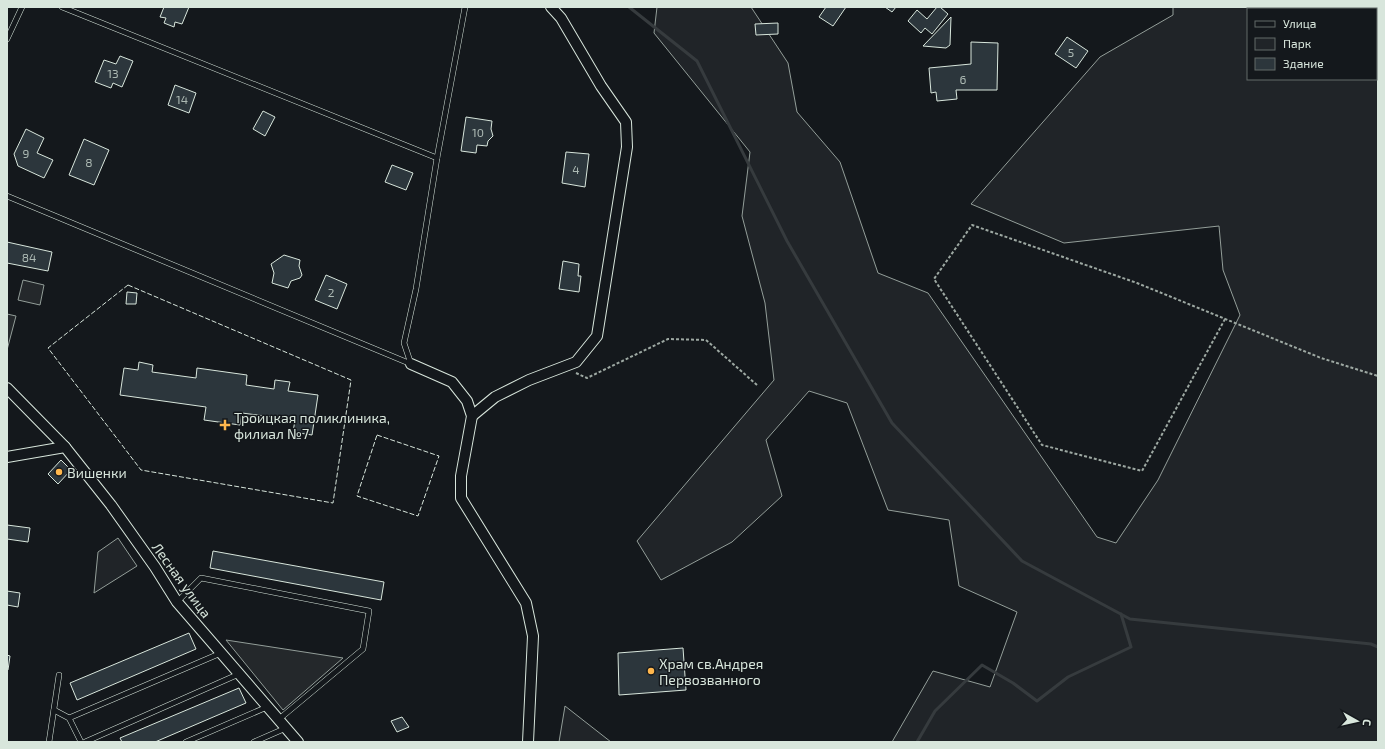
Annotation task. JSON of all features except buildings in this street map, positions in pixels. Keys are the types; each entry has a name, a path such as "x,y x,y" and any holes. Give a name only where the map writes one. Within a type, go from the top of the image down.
{"street":[{"path":"472,416 495,397 529,380 576,362 596,336 627,147 626,122 601,86 561,18 551,7"},
{"path":"411,364 452,382 467,401 472,416 461,476 461,498 526,603 533,636 528,742"},
{"name":"Лесная улица","path":"7,388 65,447 112,505 155,567 177,602 298,742"},
{"path":"7,457 65,447"}],"lane":[{"path":"7,39 22,7"},
{"path":"62,7 437,158"},
{"path":"411,364 404,342 416,289 437,158 465,7"},
{"path":"7,196 411,364"},
{"path":"177,602 201,578 369,611 363,649 278,720"},
{"path":"69,718 220,653"},
{"path":"85,742 239,674"},
{"path":"49,742 59,675"},
{"path":"186,742 267,707"},
{"path":"54,710 69,718 81,742"},
{"path":"254,742 286,728"}],"path":[{"path":"1226,319 1142,471 1042,445 934,279 972,225 1137,283 1226,319 1322,358 1378,376"},
{"path":"562,367 587,378 668,339 706,340 757,385"}],"green space":[{"path":"657,7 751,7 788,63 797,112 840,162 878,273 928,293 1097,537 1116,543 1158,480 1240,315 1223,270 1219,226 1064,243 971,204 1100,57 1173,15 1173,7 1378,7 1378,742 892,742 933,671 990,687 1017,612 959,586 949,520 888,510 847,403 809,391 766,440 782,496 732,542 661,580 637,541 774,380 765,303 742,216 750,152 654,33"},
{"path":"118,538 137,566 94,593 98,552"},
{"path":"565,706 611,742 559,742"}],"shaded area":[{"path":"23,280 44,285 40,305 18,300"},
{"path":"7,314 16,316 7,350"},
{"path":"226,640 343,658 283,710"}],"waterway":[{"path":"629,7 697,61 787,241 892,423 1022,561 1130,619 1371,644 1378,647"},
{"path":"917,742 935,711 982,665 1013,683 1037,701 1068,677 1131,647 1121,614"}],"fence":[{"path":"128,285 351,380 333,503 141,470 48,348 128,285"},
{"path":"377,435 439,456 418,516 357,496 377,435"}],"place":[{"name":"Троицкая поликлиника, филиал №7","path":"225,425"},
{"name":"Вишенки","path":"59,472"},
{"name":"Храм св.Андрея Первозванного","path":"651,671"}]}
